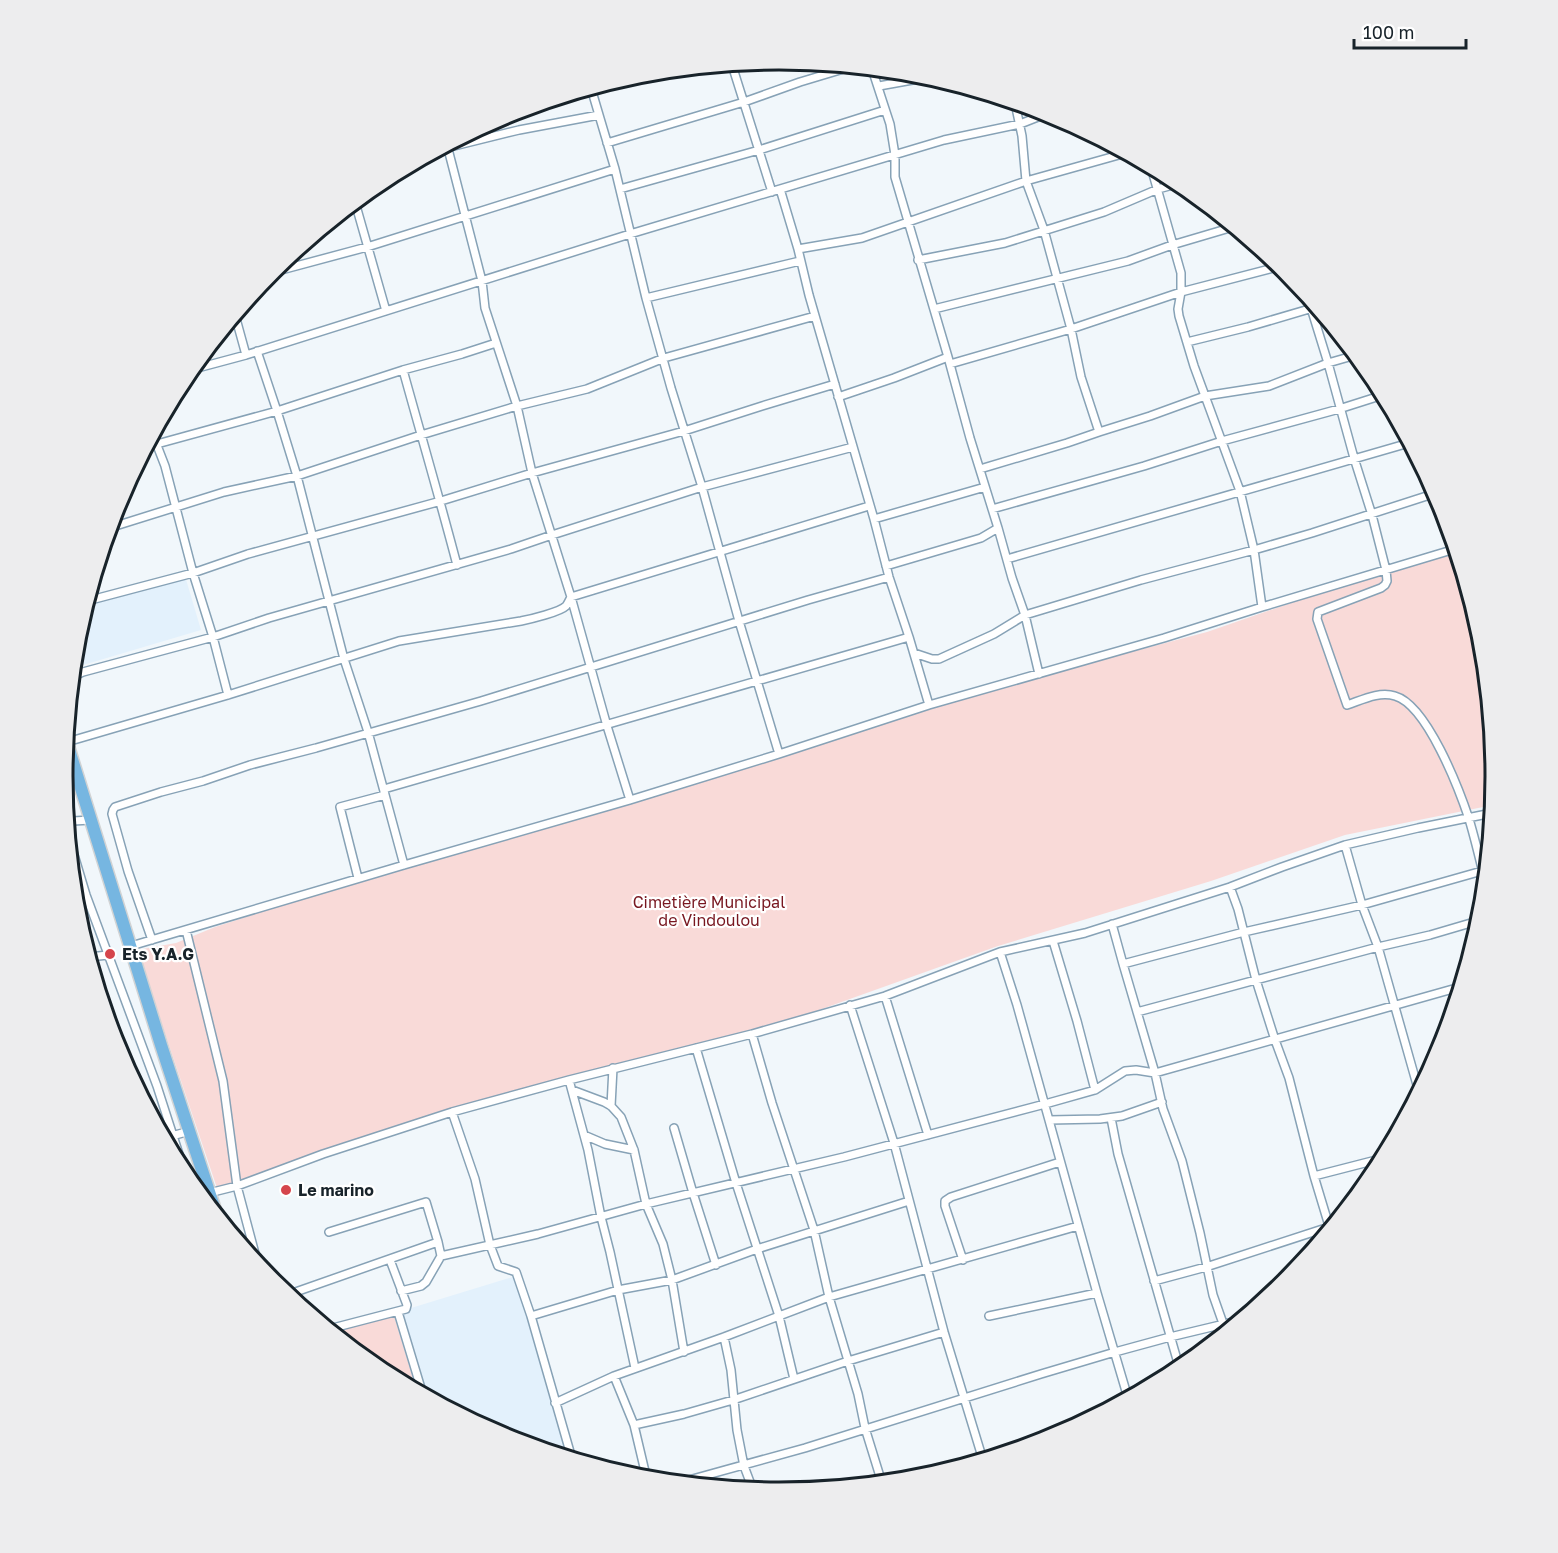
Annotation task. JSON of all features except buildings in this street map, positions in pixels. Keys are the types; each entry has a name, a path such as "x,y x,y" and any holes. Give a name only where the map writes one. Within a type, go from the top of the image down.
{"highway":[{"path":"73,773 91,820 209,1192"}],"street":[{"path":"734,72 772,192"},
{"path":"607,143 744,102 831,73"},
{"path":"876,78 895,155 895,177 970,438 1025,615 1039,674"},
{"path":"879,86 902,82"},
{"path":"593,96 615,169 646,298 779,754"},
{"path":"620,189 759,150 885,110"},
{"path":"1017,112 1026,181 1044,230 1071,329 1081,377 1099,432"},
{"path":"470,141 599,115"},
{"path":"205,366 780,189 954,138 1020,124 1034,118"},
{"path":"449,153 482,281 485,308 517,406 532,473 630,800"},
{"path":"798,249 862,238 1026,181 1115,156"},
{"path":"290,268 367,247 615,169"},
{"path":"1155,179 1181,273 1182,292 1178,309 1194,366 1240,491 1254,550 1263,606"},
{"path":"918,260 1005,243 1104,212 1167,187"},
{"path":"780,189 889,577 929,705"},
{"path":"357,210 386,311"},
{"path":"934,309 1128,261 1225,229"},
{"path":"646,298 801,261"},
{"path":"838,397 949,361 1071,329 1182,292 1269,269"},
{"path":"1187,342 1308,309"},
{"path":"120,525 224,492 297,476 517,406 587,389 664,358 815,316"},
{"path":"1316,318 1339,409 1372,515 1387,581 1381,588 1318,612 1317,619 1347,705 1382,693 1408,702 1422,718 1442,752 1468,818 1480,862"},
{"path":"237,324 246,355"},
{"path":"156,445 277,411 496,343"},
{"path":"257,351 297,476 328,601 368,732 404,865"},
{"path":"980,469 1150,416 1205,396 1269,386 1328,363 1347,358"},
{"path":"403,370 457,565"},
{"path":"96,599 193,573 248,554 684,431 835,384"},
{"path":"992,509 1374,398"},
{"path":"156,445 165,466 228,694"},
{"path":"1007,559 1402,445"},
{"path":"81,673 213,637 269,618 511,549 702,487 853,447"},
{"path":"874,519 985,487"},
{"path":"914,653 939,659 994,634 1025,615 1141,580 1254,550 1427,496"},
{"path":"75,738 399,641 537,617 562,609 567,606 571,597 869,506"},
{"path":"886,566 981,538 999,528"},
{"path":"131,946 630,800 929,705 1164,638 1448,551"},
{"path":"152,940 128,871 112,814 115,807 250,765 481,701 889,577"},
{"path":"358,878 340,807 757,680 909,637"},
{"path":"209,1193 237,1186 323,1154 452,1112 613,1068 752,1034 885,996 1000,952 1053,941 1112,924 1230,887 1345,845 1483,815"},
{"path":"75,821 91,820"},
{"path":"1345,845 1362,905 1378,947 1416,1081"},
{"path":"1123,964 1244,932 1362,905 1478,872"},
{"path":"80,875 156,1086 165,1123"},
{"path":"1230,887 1256,980 1289,1078 1314,1176 1328,1219"},
{"path":"1112,924 1162,1102 1182,1161 1199,1226 1206,1267 1223,1325"},
{"path":"1137,1012 1469,924"},
{"path":"186,930 223,1081 237,1186 253,1247"},
{"path":"1053,941 1095,1090"},
{"path":"1000,952 1126,1391"},
{"path":"96,956 108,955"},
{"path":"441,1256 928,1135 1095,1090 1125,1071 1155,1073 1452,989"},
{"path":"885,996 928,1135"},
{"path":"850,1005 894,1143 944,1332 981,1452"},
{"path":"752,1034 814,1230 829,1297 879,1475"},
{"path":"696,1048 779,1316 794,1379"},
{"path":"611,1106 613,1068"},
{"path":"569,1080 584,1135 635,1368"},
{"path":"572,1090 604,1102 621,1117 634,1150 646,1204 663,1244 672,1280 684,1352"},
{"path":"1049,1120 1111,1118 1162,1102"},
{"path":"452,1112 476,1179 490,1245 498,1266 516,1272 569,1450"},
{"path":"1111,1118 1118,1154 1177,1360"},
{"path":"674,1128 716,1264"},
{"path":"172,1136 190,1131"},
{"path":"584,1135 605,1144 634,1150"},
{"path":"1314,1176 1371,1161"},
{"path":"963,1260 945,1202 951,1197 1060,1162"},
{"path":"531,1316 618,1290 672,1280 814,1230 909,1201"},
{"path":"329,1232 426,1202 441,1256 426,1282 421,1286 401,1291"},
{"path":"555,1403 614,1376 829,1297 1078,1226"},
{"path":"1154,1281 1319,1231"},
{"path":"297,1292 438,1242"},
{"path":"337,1327 407,1308 390,1260"},
{"path":"989,1316 1097,1293"},
{"path":"398,1312 420,1384"},
{"path":"700,1477 744,1466 1115,1352 1170,1337 1217,1330"},
{"path":"634,1425 733,1400 848,1361 944,1332"},
{"path":"724,1337 737,1430 744,1466 750,1481"},
{"path":"614,1376 634,1425 645,1470"}],"shaded area":[{"path":"185,576 201,630 82,665 95,603"},
{"path":"516,1276 568,1450 509,1429 467,1410 420,1384 398,1312"}],"green space":[{"name":"Cimetière Municipal de Vindoulou","path":"1450,556 1461,594 1479,684 1485,776 1484,807 1345,835 1211,881 998,946 752,1034 452,1112 218,1191 137,950 176,943 215,927 434,856 701,778 929,705 1207,632 1386,570"},
{"path":"393,1313 413,1380 387,1364 339,1328"}],"place":[{"name":"Ets Y.A.G","path":"110,954"},
{"name":"Le marino","path":"286,1190"}]}
